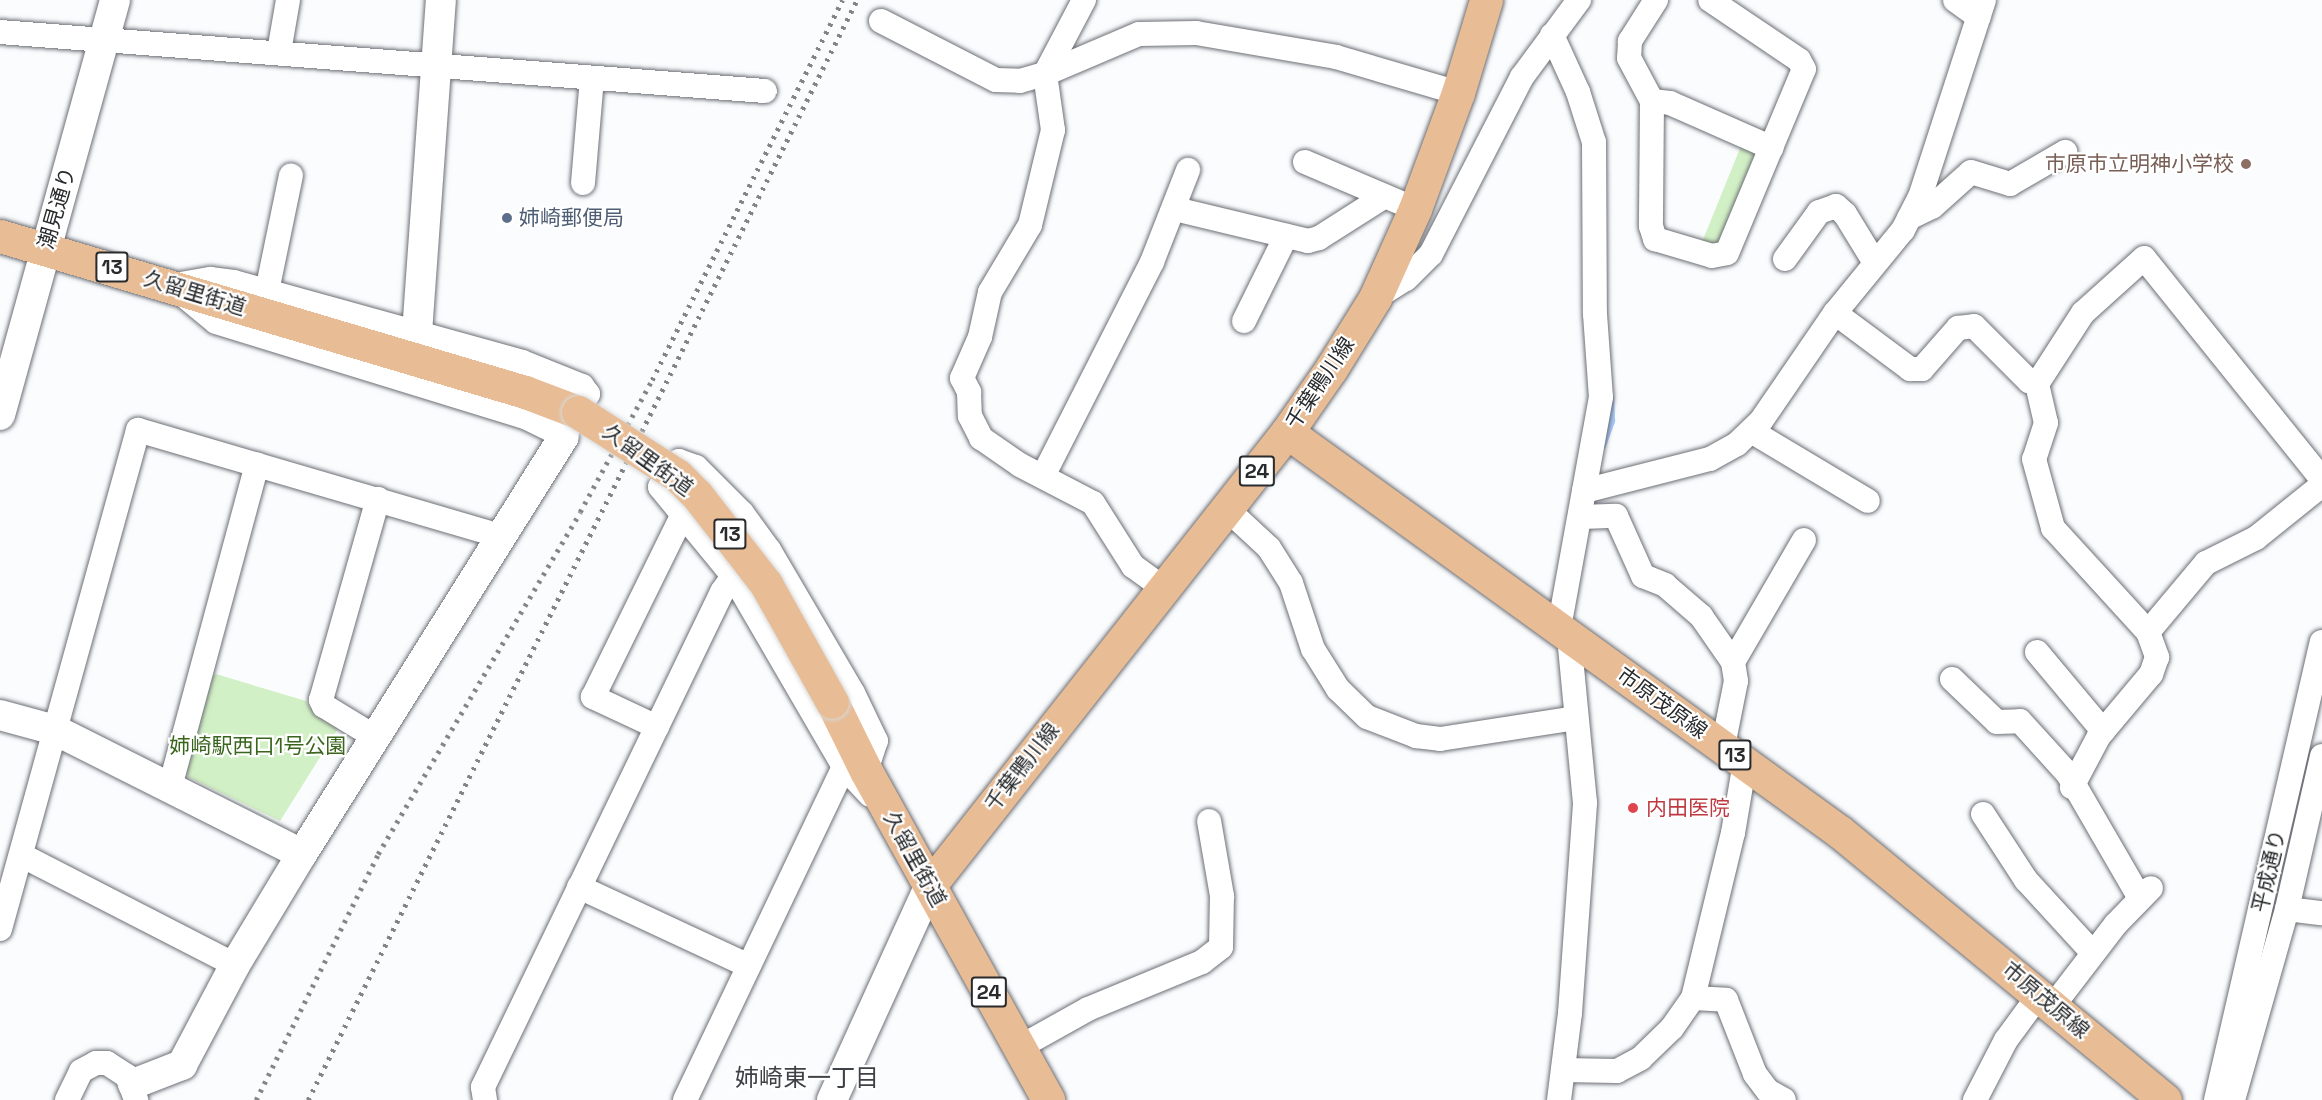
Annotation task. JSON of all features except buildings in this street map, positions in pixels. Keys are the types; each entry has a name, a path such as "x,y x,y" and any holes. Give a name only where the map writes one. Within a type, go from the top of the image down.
{"main road":[{"name":"千葉鴨川線","path":"930,885 1287,432 1375,297 1415,209 1458,93 1486,0"},
{"name":"久留里街道","path":"0,236 525,392 578,412 628,442 690,488 746,554 832,702 854,762 891,817 1048,1100"},
{"name":"市原茂原線","path":"1287,432 1840,832 2165,1100"}],"street":[{"name":"潮見通り","path":"0,415 115,0"},
{"path":"279,52 288,0"},
{"path":"404,330 436,66 441,0"},
{"path":"1084,0 1045,74 1053,130 1030,225 990,292 980,337 962,378 969,392 970,416 981,438 1020,465 1093,503 1133,566 1163,588"},
{"path":"1375,297 1406,279 1431,254 1522,77 1579,0"},
{"path":"1656,0 1630,41 1629,58 1652,101 1651,226 1655,239 1712,256 1727,253 1803,69 1798,60 1710,0"},
{"path":"1584,491 1710,459 1751,431 1778,398 1834,314 1909,218 1920,197 1981,9 1955,0"},
{"path":"881,21 996,80 1020,81 1045,74 1139,34 1196,33 1336,57 1458,93"},
{"path":"0,32 765,91"},
{"path":"1552,35 1578,92 1594,142 1595,314 1601,397 1584,491 1564,632 1585,804 1559,1100"},
{"path":"583,183 592,78"},
{"path":"1652,101 1670,103 1772,148"},
{"path":"1909,218 1932,207 1971,172 2010,184 2065,152"},
{"path":"1305,162 1415,209"},
{"path":"1043,476 1152,262 1175,209 1188,170"},
{"path":"267,291 291,175"},
{"path":"1175,209 1308,241 1319,238 1385,196"},
{"path":"1785,259 1819,212 1836,206 1845,214 1875,263"},
{"path":"1244,321 1286,236"},
{"path":"2072,787 2103,731 2151,674 2157,657 2148,632 2053,528 2034,459 2046,423 2037,384 2083,313 2144,258 2322,479"},
{"path":"67,1100 81,1071 96,1063 117,1068 135,1092 182,1065 235,965 302,854 588,394 582,386 522,362 267,291 210,279 172,286"},
{"path":"172,286 216,322 525,417 573,420"},
{"path":"1834,314 1910,369 1922,369 1958,328 1974,326 2029,381 2037,384"},
{"path":"0,929 138,430 500,536"},
{"path":"1751,431 1868,501"},
{"path":"685,1100 749,966 854,762 876,741 854,693 742,513 696,467 679,461 660,487 733,576 854,762"},
{"path":"170,787 257,465"},
{"path":"2148,632 2206,563 2256,538 2322,485"},
{"path":"375,737 324,706 321,700 378,500"},
{"path":"1227,508 1269,548 1291,583 1313,649 1338,688 1366,717 1416,736 1440,739 1575,718"},
{"path":"657,727 593,697 682,516"},
{"path":"1563,1070 1617,1071 1648,1050 1694,998 1733,833 1736,681 1733,662 1701,616 1665,585 1643,576 1616,516 1581,517"},
{"path":"1733,662 1804,540"},
{"path":"485,1100 483,1087 722,592 733,576"},
{"name":"平成通り","path":"2216,1100 2322,642"},
{"path":"2037,652 2103,731"},
{"path":"1952,680 1997,722 2020,721 2068,774 2072,787 2146,892 2093,953 2006,1040 1975,1100"},
{"path":"0,715 55,730 302,854"},
{"name":"平成通り","path":"2232,1100 2287,909 2322,756"},
{"path":"1983,814 2026,880 2093,953"},
{"path":"1020,1047 1088,1008 1202,962 1221,948 1222,896 1209,821"},
{"path":"21,855 235,965"},
{"path":"832,1100 930,885"},
{"path":"579,887 749,966"},
{"path":"2287,909 2322,913"},
{"path":"1694,998 1726,1000 1755,1074 1768,1091 1784,1100"}],"green space":[{"path":"1745,136 1772,148 1727,253 1698,252"},
{"name":"姉崎駅西口1号公園","path":"216,674 306,701 310,708 339,727 280,821 188,777 184,766 208,679"}],"waterway":[{"path":"1603,446 1612,421 1611,398"}],"railway":[{"path":"256,1100 378,854 580,512 652,380 842,0"},
{"path":"308,1100 857,0"}],"place":[{"name":"市原市立明神小学校","path":"2246,164"},
{"name":"姉崎郵便局","path":"507,218"},
{"name":"内田医院","path":"1633,808"}],"district":[{"name":"姉崎東一丁目","path":"807,1078"}]}
